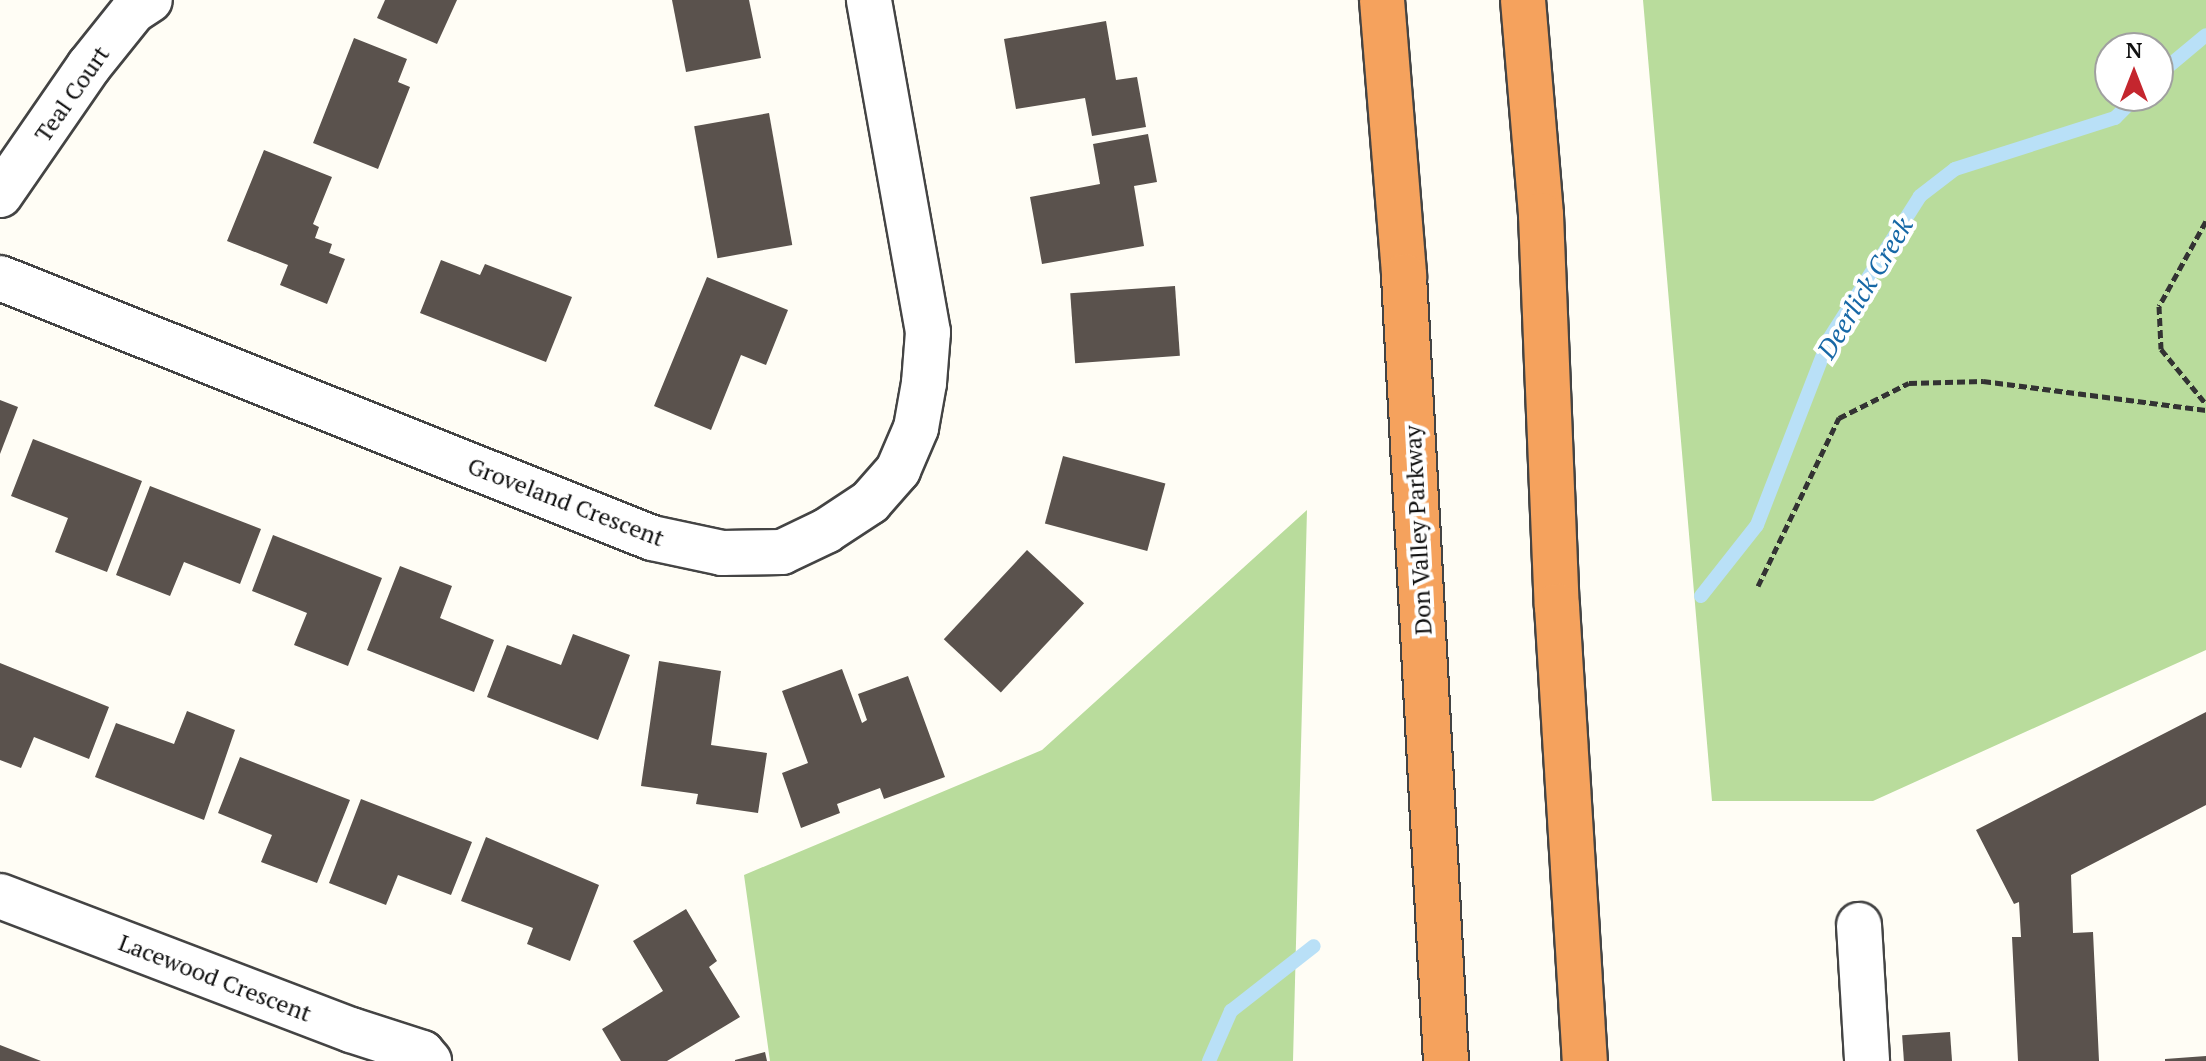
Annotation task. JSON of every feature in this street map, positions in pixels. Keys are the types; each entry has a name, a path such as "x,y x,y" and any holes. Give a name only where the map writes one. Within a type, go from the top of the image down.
{"highway":[{"name":"Don Valley Parkway","path":"1382,0 1405,292 1446,1061"},
{"path":"1523,0 1541,215 1557,606 1585,1061"}],"street":[{"name":"Teal Court","path":"0,195 89,66 133,11 150,0"},
{"name":"Groveland Crescent","path":"0,278 652,538 722,553 782,552 826,531 870,502 898,470 916,428 924,383 928,332 869,0"},
{"name":"Lacewood Crescent","path":"0,896 351,1030 422,1053 429,1061"},
{"path":"1859,925 1867,1061"}],"path":[{"path":"2206,221 2159,306 2161,349 2206,407"},
{"path":"1758,586 1839,418 1909,383 1983,381 2206,407"}],"green space":[{"path":"1643,0 2206,0 2206,650 1873,801 1712,801"},
{"path":"1307,510 1293,1061 770,1061 744,875 1042,750"}],"building":[{"path":"385,0 457,0 437,44 377,18"},
{"path":"672,0 749,0 761,58 686,72"},
{"path":"1106,21 1116,80 1137,77 1146,127 1092,136 1085,98 1016,109 1004,39"},
{"path":"354,38 407,59 398,82 410,87 378,169 313,143"},
{"path":"769,113 792,245 717,258 694,126"},
{"path":"1148,134 1157,182 1134,186 1144,246 1042,264 1030,197 1100,184 1093,144"},
{"path":"264,150 332,177 313,224 319,227 315,238 332,244 329,253 345,259 327,304 280,285 288,265 227,241"},
{"path":"441,260 480,275 485,264 572,297 546,362 420,313"},
{"path":"707,277 788,310 766,365 741,355 711,430 654,406"},
{"path":"1175,286 1180,356 1075,363 1070,293"},
{"path":"0,400 18,407 0,454"},
{"path":"33,439 142,481 107,572 55,552 68,518 11,496"},
{"path":"1063,456 1165,483 1147,551 1045,524"},
{"path":"150,486 261,529 240,584 184,562 170,596 116,575"},
{"path":"273,535 382,578 348,666 294,645 307,613 252,591"},
{"path":"1027,550 1084,603 1001,692 944,639"},
{"path":"400,566 452,586 440,618 494,640 474,692 367,650"},
{"path":"573,634 630,655 598,740 487,697 507,645 561,665"},
{"path":"659,661 721,671 711,745 767,753 758,813 696,804 698,794 641,786"},
{"path":"0,663 109,707 89,759 34,737 21,768 0,760"},
{"path":"842,669 862,723 867,720 858,694 908,676 945,777 884,799 880,788 837,804 840,813 801,828 782,773 808,763 782,691"},
{"path":"187,711 235,730 204,820 95,777 116,723 174,744"},
{"path":"2206,712 2206,805 2071,875 2073,933 2093,932 2099,1061 2018,1061 2012,937 2021,937 2019,902 2014,904 1976,830"},
{"path":"240,757 350,800 317,883 261,862 272,835 218,813"},
{"path":"361,799 472,842 451,895 398,875 386,905 329,883"},
{"path":"486,837 599,885 570,961 527,944 533,928 461,901"},
{"path":"686,909 717,961 709,967 740,1017 667,1061 621,1061 602,1029 663,991 633,941"},
{"path":"1950,1032 1952,1061 1904,1061 1902,1035"},
{"path":"0,1045 41,1061 0,1061"},
{"path":"765,1052 767,1061 735,1061 735,1060"},
{"path":"2206,1056 2206,1061 2165,1061 2165,1059"}],"waterway":[{"name":"Deerlick Creek","path":"2174,62 2206,35"},
{"name":"Deerlick Creek","path":"1701,596 1757,525 1829,339 1920,196 1955,169 2115,118 2121,112"},
{"name":"Deerlick Creek","path":"1209,1061 1231,1011 1314,946"}]}
